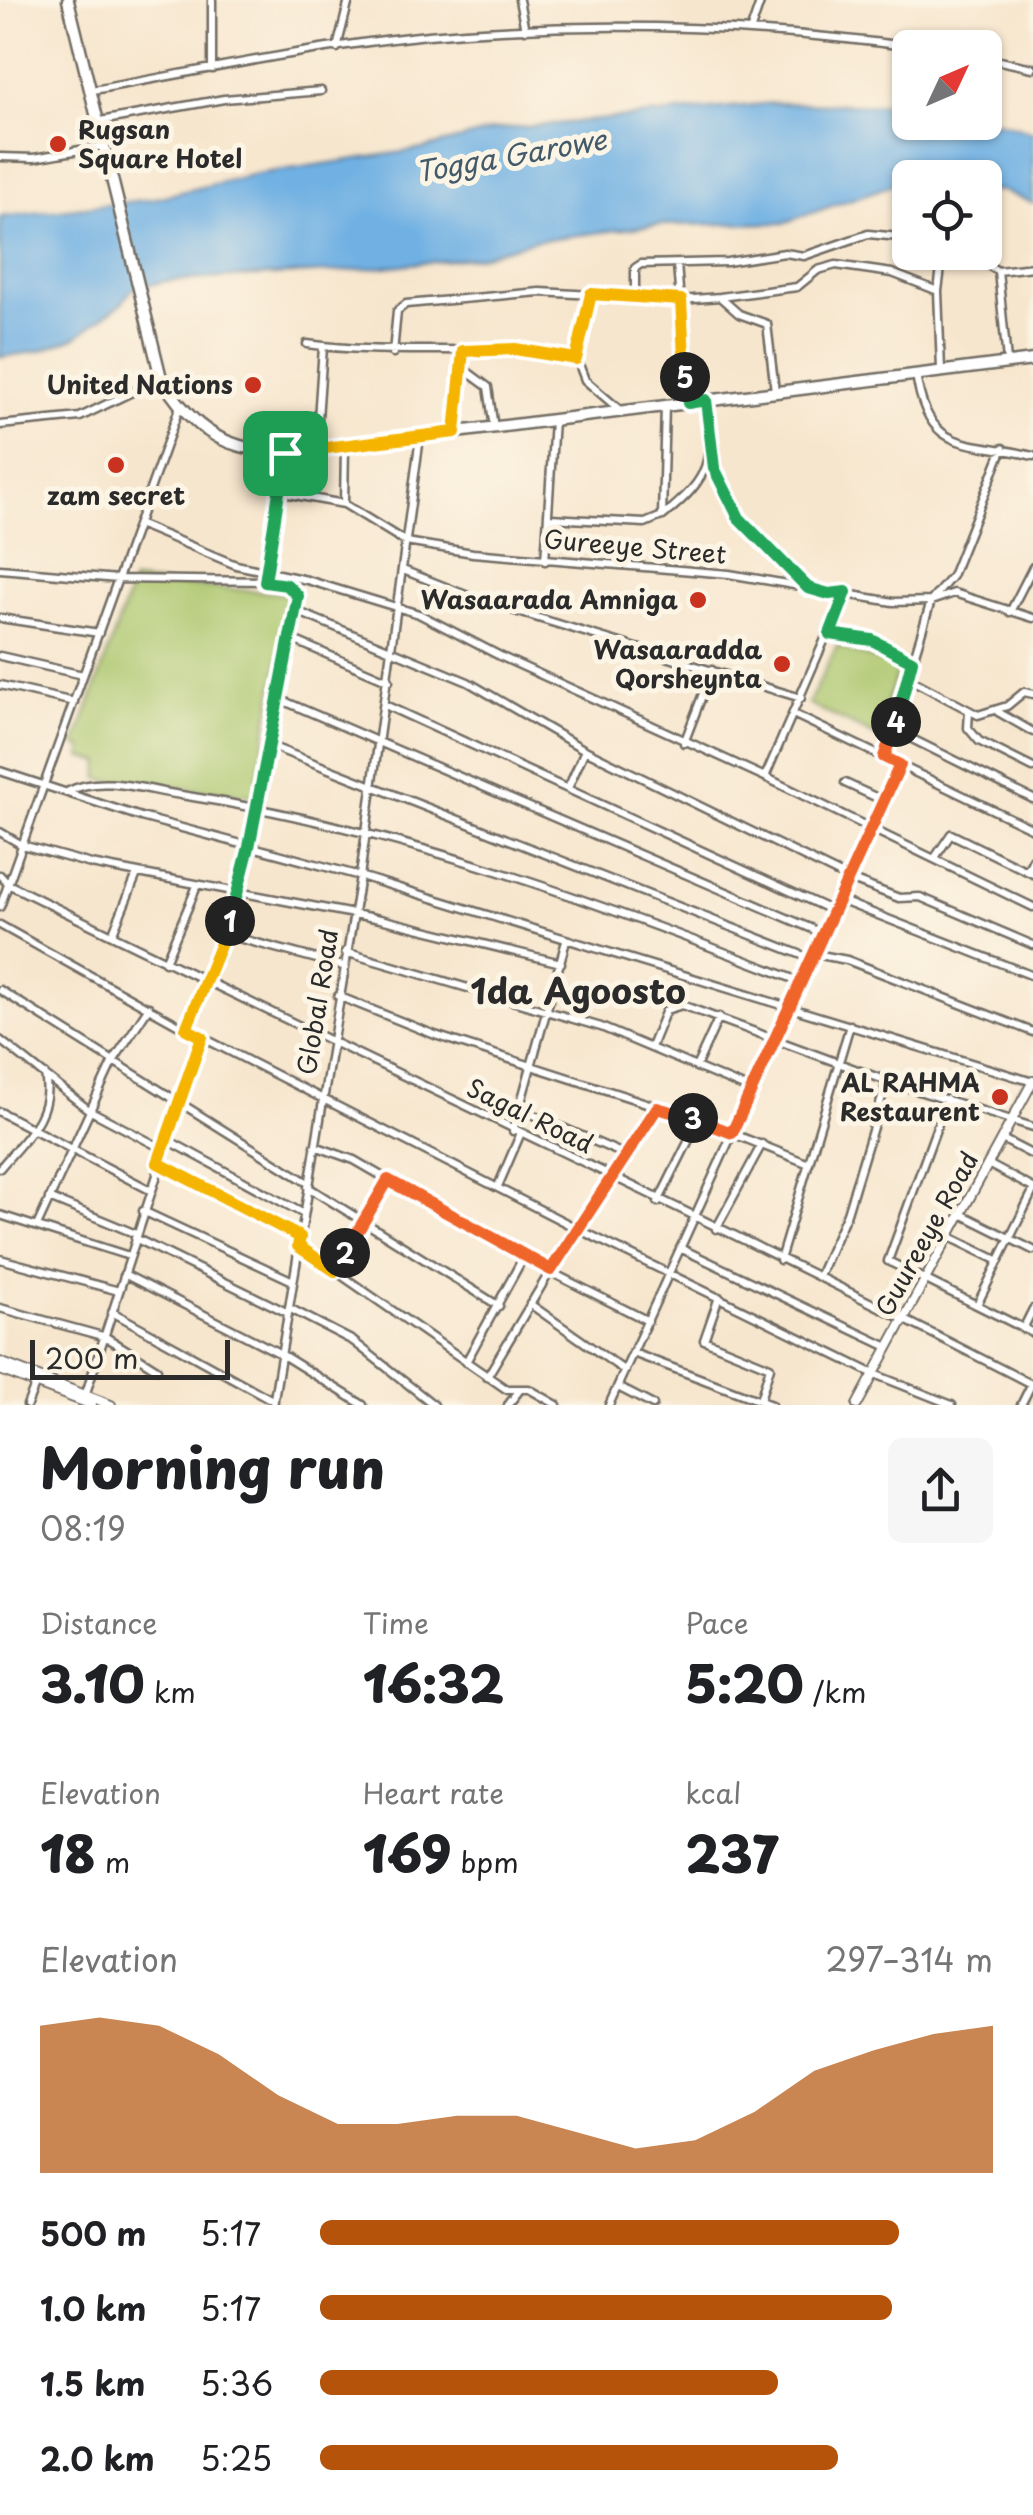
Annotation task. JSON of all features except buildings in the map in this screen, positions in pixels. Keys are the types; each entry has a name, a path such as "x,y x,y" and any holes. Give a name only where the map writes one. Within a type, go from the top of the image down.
{"main road":[{"path":"68,0 161,378 180,406 222,441 255,452 285,453 1033,360"}],"street":[{"path":"212,0 212,69"},
{"path":"337,48 349,0"},
{"path":"520,0 524,30"},
{"path":"751,29 760,0"},
{"path":"93,90 337,48 524,30 751,29 892,45"},
{"path":"1002,62 1033,68"},
{"path":"100,121 224,99 322,91"},
{"path":"0,157 34,158 106,145"},
{"path":"635,298 638,266 777,254 804,256 868,234 892,236"},
{"path":"677,264 688,403"},
{"path":"393,353 398,311 406,304 540,292 681,300 720,297 796,287 818,270 836,264 892,273 938,291"},
{"path":"1007,361 998,271 1033,266"},
{"path":"941,270 941,370"},
{"path":"591,294 576,359 585,380 622,412"},
{"path":"720,297 739,314 767,324 776,391"},
{"path":"307,344 393,353 515,349 576,359"},
{"path":"316,449 323,346"},
{"path":"455,432 463,351"},
{"path":"462,366 488,387 494,428"},
{"path":"916,373 922,410 936,432 948,441 1033,456"},
{"path":"0,425 80,417 161,378"},
{"path":"706,400 711,454 728,500 739,518 808,588"},
{"path":"662,516 665,404"},
{"path":"0,907 180,406"},
{"path":"545,561 554,420"},
{"name":"Global Road","path":"274,1403 360,876 420,436"},
{"path":"344,504 345,446"},
{"path":"884,757 931,601 952,576 1003,448"},
{"path":"265,578 285,453"},
{"path":"550,518 646,522 662,516 695,489 711,454"},
{"path":"278,492 344,504 406,542"},
{"path":"138,524 294,588 298,596 249,847 226,935 186,1029"},
{"name":"Gureeye Street","path":"406,542 545,561 729,574 893,602 931,601 954,594 1033,618"},
{"path":"1010,612 1033,568"},
{"path":"0,570 118,579 307,580 399,606 1033,907"},
{"path":"402,570 476,599 801,698"},
{"path":"765,777 846,592"},
{"path":"294,610 468,682 585,750 847,878 898,898 920,897 1033,945"},
{"path":"0,618 98,633"},
{"path":"830,634 872,640 912,661"},
{"path":"289,638 388,681"},
{"path":"0,656 84,675"},
{"path":"684,743 712,670"},
{"path":"908,678 969,711 996,711 1033,732"},
{"path":"0,684 74,702"},
{"path":"996,711 1024,692 1033,694"},
{"path":"277,698 824,934"},
{"path":"385,705 569,786 833,911"},
{"path":"969,711 968,728 979,741 1033,768"},
{"path":"793,714 1033,829"},
{"path":"894,730 1033,799"},
{"path":"268,745 813,956 848,960 1033,1032"},
{"path":"569,786 585,750"},
{"path":"609,1405 900,765"},
{"path":"0,770 1033,1082"},
{"path":"68,791 96,782 256,808 366,835 557,888 801,982"},
{"path":"844,783 884,801"},
{"path":"0,832 22,845 137,874 352,914 561,963"},
{"path":"934,859 951,834 1030,872 1033,859"},
{"path":"0,874 8,884"},
{"path":"112,935 137,874"},
{"name":"Sagal Road","path":"8,884 658,1202 819,1276 1032,1384"},
{"path":"165,962 197,886"},
{"path":"837,900 1033,976"},
{"path":"0,925 186,1029 499,1184 576,1228 874,1374 952,1405"},
{"path":"226,935 343,966"},
{"path":"499,1184 517,1133 520,1109 566,942"},
{"path":"346,952 548,1010 753,1090"},
{"path":"0,990 499,1306"},
{"path":"338,996 435,1035 699,1120 809,1164"},
{"path":"650,1047 669,1005 718,1016 887,1081 1033,1128"},
{"path":"38,1226 71,1146 112,1064 148,1007"},
{"path":"696,1067 718,1016"},
{"path":"780,1260 850,1025"},
{"path":"86,1400 158,1163 202,1037"},
{"path":"0,1040 89,1110 163,1149"},
{"path":"0,1168 34,1128 45,1106 44,1075"},
{"path":"819,1276 847,1213 887,1081"},
{"name":"Guureeye Road","path":"857,1405 1033,1082"},
{"path":"947,1099 888,1261 1033,1333"},
{"path":"486,1377 576,1228 657,1108"},
{"path":"520,1109 628,1156"},
{"path":"0,1112 150,1190"},
{"path":"658,1202 699,1120"},
{"path":"166,1139 304,1214"},
{"path":"1002,1139 1033,1155"},
{"path":"716,1229 762,1144"},
{"path":"314,1146 388,1180 523,1258 648,1321"},
{"path":"158,1163 300,1237"},
{"path":"977,1305 1033,1190 988,1164"},
{"path":"335,1271 388,1180"},
{"path":"49,1198 353,1341 434,1405"},
{"path":"143,1211 293,1281"},
{"path":"961,1214 1033,1250"},
{"path":"0,1215 129,1256"},
{"path":"948,1236 998,1261"},
{"path":"298,1246 486,1377 506,1389 529,1389 557,1405"},
{"path":"680,1248 888,1347"},
{"path":"466,1362 523,1258"},
{"path":"0,1259 120,1291"},
{"path":"124,1274 282,1354 363,1405"},
{"path":"718,1296 704,1340 770,1368 760,1400"},
{"path":"530,1304 625,1371"},
{"path":"0,1308 106,1337 157,1369"},
{"path":"1023,1328 1033,1309"},
{"path":"114,1312 274,1403"},
{"path":"633,1353 772,1405"},
{"path":"0,1370 86,1400"},
{"path":"0,1370 64,1394 111,1405"},
{"path":"27,1405 36,1384"},
{"path":"1021,1405 1032,1384"},
{"path":"618,1387 653,1405"},
{"path":"508,1405 520,1390"},
{"path":"60,1405 64,1394"}],"green space":[{"path":"133,581 290,594 255,796 104,780 98,778 101,762 81,757 83,748 75,745"},
{"path":"837,646 899,668 875,736 808,704"}],"water":[{"name":"Togga Garowe","path":"774,103 892,105 892,140 1002,140 1002,123 1033,132 1033,203 1002,191 1002,160 892,160 892,185 783,223 656,225 532,241 477,257 347,271 166,281 132,289 122,303 75,338 40,351 0,357 0,217 152,199 256,174 423,149 494,130"}],"place":[{"name":"Rugsan Square Hotel","path":"58,144"},
{"name":"United Nations","path":"253,385"},
{"name":"zam secret","path":"116,465"},
{"name":"Wasaarada Amniga","path":"698,600"},
{"name":"Wasaaradda Qorsheynta","path":"782,664"},
{"name":"AL RAHMA Restaurent","path":"1000,1097"}],"district":[{"name":"1da Agoosto","path":"578,992"}],"route":[{"path":"591,294 681,300 688,403 706,400 711,454 718,480 739,518 808,588 829,594 846,592 830,634 872,640 912,661 884,757 900,765 732,1133 657,1108 551,1270 523,1258 388,1180 335,1271 298,1246 300,1237 158,1163 202,1037 186,1029 226,935 249,847 298,596 287,585 265,582 285,453 455,432 463,351 515,349 576,359 586,332 591,294"}]}
